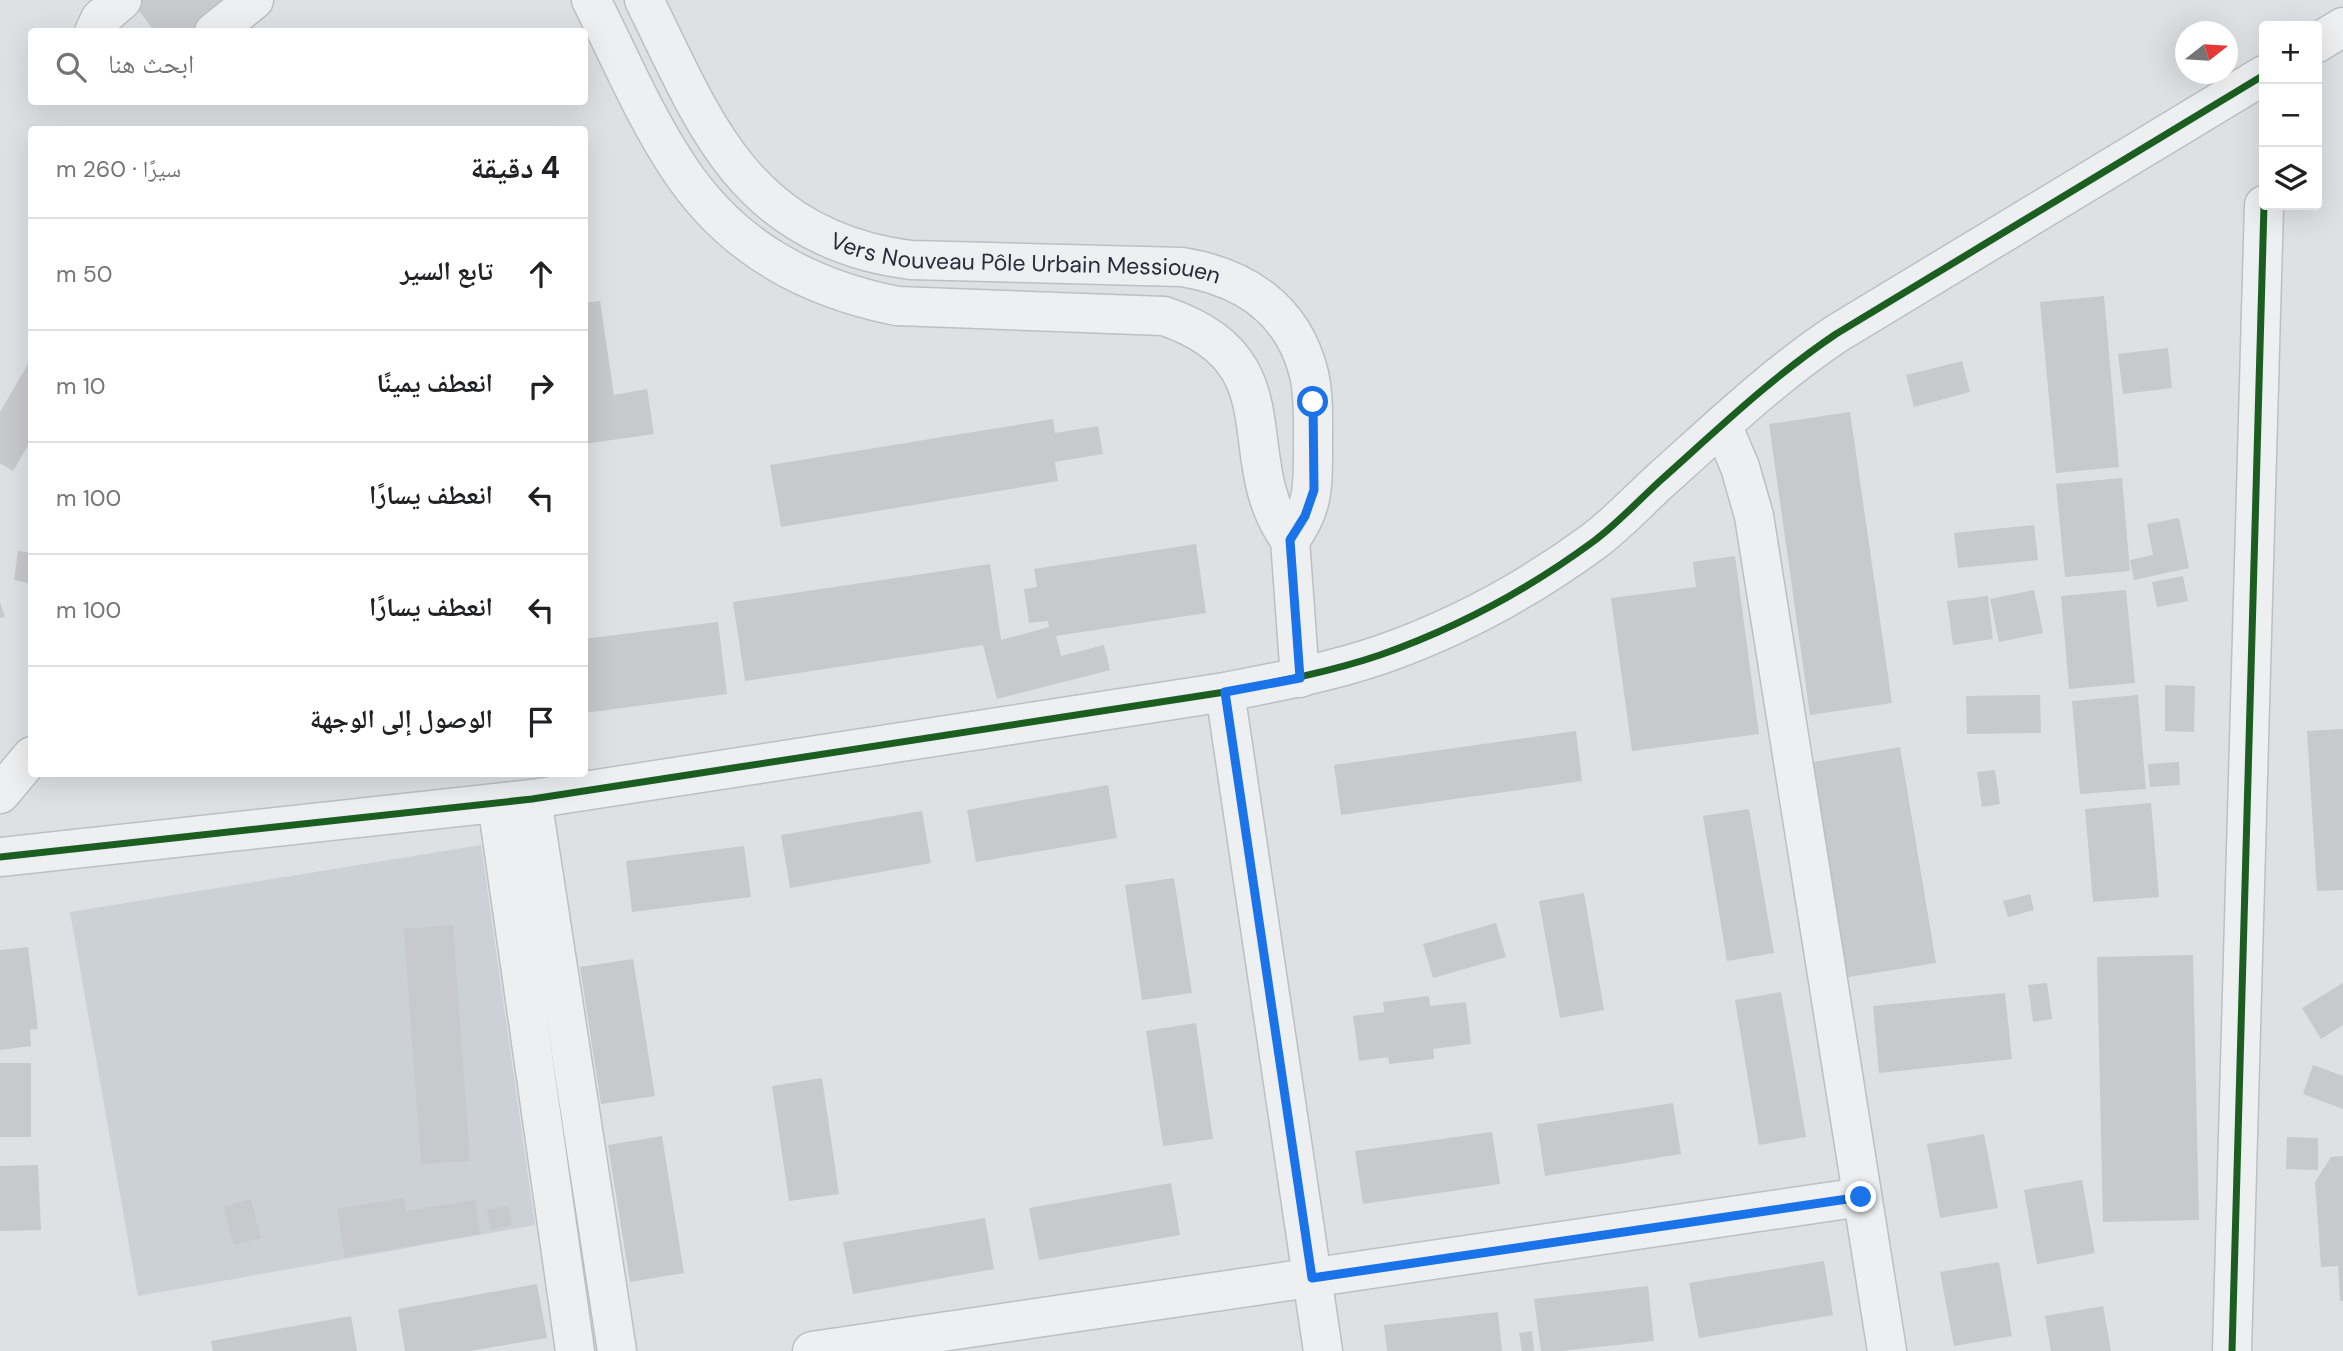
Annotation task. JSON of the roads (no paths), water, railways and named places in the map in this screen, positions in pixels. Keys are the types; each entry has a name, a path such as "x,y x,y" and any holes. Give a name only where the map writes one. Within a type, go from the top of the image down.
{"street":[{"path":"96,28 100,19 122,0"},
{"path":"219,28 254,0"},
{"name":"Vers Nouveau Pôle Urbain Messiouen","path":"592,0 662,140 682,172 705,202 731,228 760,252 792,271 825,287 861,299 897,306 1142,313 1164,316 1205,334 1222,348 1247,383 1254,405 1269,501 1290,540 1300,678"},
{"name":"Vers Nouveau Pôle Urbain Messiouen","path":"645,0 707,126 730,162 759,192 792,218 830,238 869,253 911,260 1182,267 1210,272 1238,283 1262,299 1283,320 1298,345 1308,373 1313,402 1314,490 1305,516 1290,540"},
{"path":"2322,40 2343,27"},
{"path":"0,857 515,801 1225,692 1300,678 1379,655 1455,625 1528,586 1596,539 1795,362 1836,334 2259,78"},
{"path":"2232,1351 2264,210"},
{"path":"1722,425 1740,467 1754,516 1886,1351"},
{"path":"1225,692 1323,1351"},
{"path":"0,794 28,761"},
{"path":"515,801 575,1351"},
{"path":"515,801 617,1351"},
{"path":"812,1351 1861,1197"}]}
